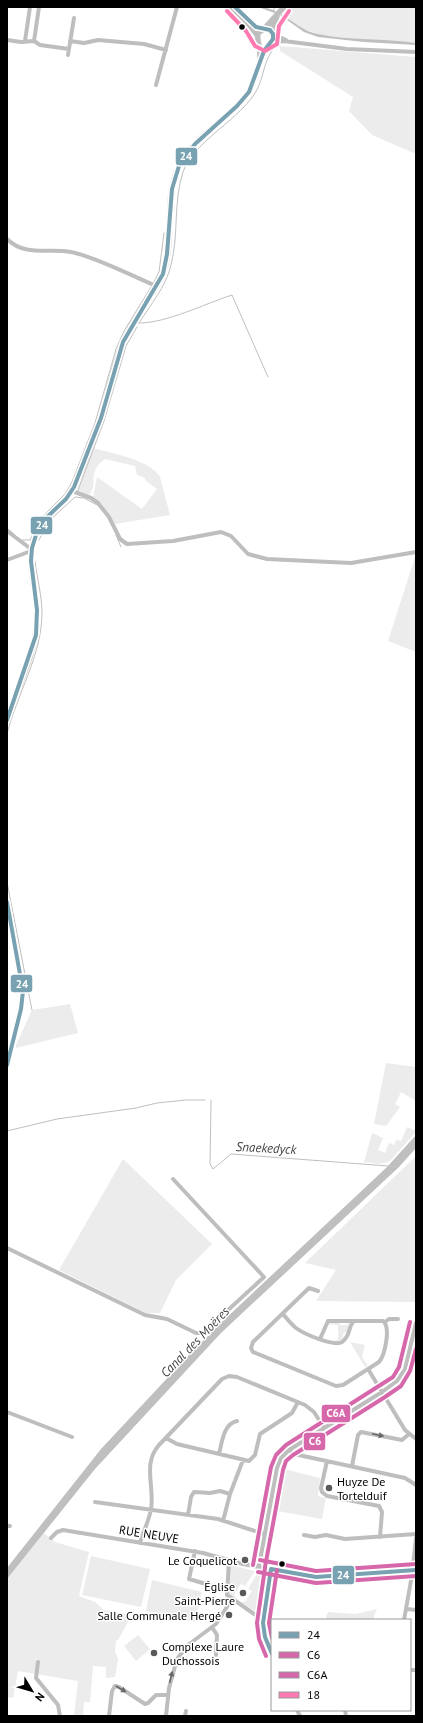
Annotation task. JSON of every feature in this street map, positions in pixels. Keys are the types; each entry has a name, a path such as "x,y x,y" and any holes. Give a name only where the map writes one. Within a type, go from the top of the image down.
{"main road":[{"path":"259,67 260,51 257,36 283,8"},
{"path":"7,720 36,634 37,610 31,566 31,550 36,535 43,522 72,491 100,421 123,342 163,274 167,257 172,189 179,166 192,147 246,96 254,84 264,51 273,39 272,33 277,16"},
{"path":"263,29 269,29 272,33"},
{"path":"259,43 263,45 270,44"},
{"path":"7,902 23,991 22,1005 7,1065"}],"street":[{"path":"25,41 30,7"},
{"path":"34,41 39,7"},
{"path":"156,85 177,7"},
{"path":"230,7 247,23 257,36"},
{"path":"235,7 254,26 263,29"},
{"path":"68,56 74,18"},
{"path":"272,33 296,42"},
{"path":"7,40 20,42 34,41 38,44 69,49"},
{"path":"70,41 84,43 96,40 144,44 166,50"},
{"path":"270,44 279,41 347,49 416,52"},
{"path":"7,239 16,246 26,250 65,251 79,254 156,286"},
{"path":"72,491 91,498 98,503 109,516 120,539 128,544 173,541 221,532 231,536 248,554 267,559 351,563 416,552"},
{"path":"7,531 31,550 7,560"},
{"path":"7,1248 145,1315 167,1319 196,1333 203,1333 264,1277 173,1179"},
{"path":"318,1291 311,1288 307,1289 253,1342 251,1348 254,1353 336,1386 341,1386 368,1370 382,1358 387,1336 387,1325 385,1322"},
{"path":"283,1314 297,1329 332,1343 341,1342 348,1336 353,1321"},
{"path":"385,1322 389,1319 398,1319"},
{"path":"320,1339 328,1321 381,1320 385,1322"},
{"path":"259,1566 276,1468 281,1458 289,1450 396,1382 403,1373 416,1323"},
{"path":"368,1370 409,1434 416,1439"},
{"path":"140,1543 151,1509 150,1462 155,1450 217,1383 228,1376 237,1377 298,1402 312,1410 324,1428"},
{"path":"166,1438 175,1444 243,1460 250,1460 254,1457 261,1433 292,1413 298,1402"},
{"path":"7,1412 72,1437"},
{"path":"219,1454 227,1428 231,1423 237,1421"},
{"path":"352,1466 358,1435 361,1432 402,1440 409,1434"},
{"path":"289,1450 293,1453 406,1478 416,1485"},
{"path":"223,1521 230,1494 243,1460"},
{"path":"327,1461 321,1488 322,1492 327,1496 379,1506 382,1512 380,1537"},
{"path":"188,1515 191,1496 194,1492 210,1493 220,1491 230,1494"},
{"path":"95,1502 151,1509 223,1521 264,1534"},
{"name":"RUE NEUVE","path":"51,1538 57,1532 62,1530 195,1551 246,1564 318,1576 414,1570"},
{"path":"304,1535 315,1537 326,1535 344,1539 416,1534"},
{"path":"404,1619 414,1570 416,1538"},
{"path":"195,1551 189,1579 216,1587 227,1588"},
{"path":"229,1560 227,1594 258,1616 264,1618"},
{"path":"271,1568 264,1618 264,1635 271,1652"},
{"path":"166,1716 173,1670 178,1658 188,1645 217,1622 232,1599"},
{"path":"407,1609 416,1610"},
{"path":"212,1627 217,1635 216,1655"},
{"path":"38,1662 36,1678 58,1704 60,1716"},
{"path":"109,1716 112,1691 115,1686 119,1687 144,1704 148,1703 156,1694 168,1695"},
{"path":"185,1716 186,1711"}],"shaded area":[{"path":"258,7 267,8 282,14 302,28 318,34 342,38 404,41 416,43 416,45 364,42 318,37 304,32 280,15"},
{"path":"289,7 416,7 416,43 347,39 321,35 302,28 283,14"},
{"path":"280,46 416,57 416,154 372,135 349,111 353,97 280,51"},
{"path":"93,448 130,458 148,466 155,471 160,477 170,515 115,524 111,517 93,498 97,477 142,509 157,489 145,480 145,478 137,475 135,466 105,459 99,464 94,473 92,491 89,495 84,494 78,490"},
{"path":"416,554 416,652 388,641"},
{"path":"70,1004 78,1033 16,1048 32,1010"},
{"path":"386,1063 416,1067 416,1101 401,1092 395,1104 400,1107 386,1126 374,1124"},
{"path":"407,1127 414,1130 416,1127 416,1132 391,1160 382,1164 364,1162 372,1133 383,1138 378,1150 385,1153 389,1143 394,1145 396,1140 401,1141"},
{"path":"416,1135 416,1148 399,1167 221,1333 95,1469 7,1579 7,1568 101,1449 187,1357 224,1320 387,1167"},
{"path":"416,1156 416,1302 316,1301 336,1270 305,1263"},
{"path":"123,1159 212,1244 176,1280 160,1313 146,1313 59,1270"},
{"path":"339,1322 340,1325 347,1325 349,1322 348,1333 345,1332 343,1339 335,1342 335,1340 338,1340 338,1325 328,1323"},
{"path":"350,1342 365,1345 362,1357 368,1366 365,1367"},
{"path":"280,1468 320,1478 318,1496 326,1498 322,1519 272,1510"},
{"path":"44,1533 55,1542 89,1552 79,1596 95,1602 104,1610 125,1614 128,1622 118,1640 116,1640 115,1651 118,1659 115,1677 106,1678 106,1667 93,1666 90,1702 84,1702 83,1716 74,1716 78,1681 18,1671 13,1698 7,1697 7,1579"},
{"path":"91,1556 150,1569 141,1607 82,1595"},
{"path":"230,1565 255,1571 245,1586 241,1584 234,1595 236,1596 234,1598 229,1595"},
{"path":"258,1572 265,1575 260,1614 242,1603 244,1601 245,1602 252,1591 248,1589"},
{"path":"152,1580 202,1592 195,1622 146,1611"},
{"path":"377,1609 374,1619 325,1619 328,1612 356,1614"},
{"path":"138,1635 150,1649 136,1661 124,1646"}],"waterway":[{"path":"273,11 275,7"},
{"path":"139,323 162,288 169,273 175,242 180,183 188,161 205,142 236,115 253,96 260,83 268,57 277,45"},
{"path":"154,282 159,272 164,233"},
{"path":"22,540 30,540 42,517 65,494 72,482 95,423 116,349 124,331 151,287"},
{"path":"139,323 173,317 232,295 268,377"},
{"path":"79,492 78,490 104,421 126,346 137,327"},
{"path":"39,540 48,522 75,497 84,498 97,505"},
{"path":"7,528 15,535"},
{"path":"116,535 121,547"},
{"path":"7,734 11,719 34,659 41,629 42,607 35,561"},
{"path":"7,882 32,1010"},
{"name":"Snaekedyck","path":"7,1131 57,1119 136,1108 157,1103 205,1100"},
{"name":"Snaekedyck","path":"211,1100 210,1164 213,1169 231,1154 388,1166"}],"transit line":[{"name":"24","path":"7,720 36,635 37,610 31,561 32,548 36,535 45,519 66,499 74,487 101,418 123,342 163,274 167,254 172,189 179,166 195,144 237,106 249,92 264,51 273,39 273,34 270,30 256,27 235,7"},
{"name":"18","path":"227,11 246,31 255,46 265,51 277,44 279,26 289,11"},
{"name":"24","path":"7,902 23,991 21,1009 7,1065"},
{"name":"C6A","path":"253,1565 271,1467 276,1455 286,1445 393,1377 399,1367 410,1322"},
{"name":"C6","path":"265,1567 286,1461 293,1455 401,1386 410,1371 416,1349"},
{"name":"C6A","path":"260,1560 316,1571 416,1564"},
{"name":"C6","path":"265,1568 257,1623 259,1639 266,1656"},
{"name":"24","path":"271,1569 316,1577 416,1570"},
{"name":"24","path":"271,1569 263,1623 265,1637 271,1652"},
{"name":"C6A","path":"271,1633 269,1623 277,1570"},
{"name":"C6","path":"258,1572 316,1583 416,1576"}],"place":[{"name":"Huyze De Tortelduif","path":"329,1488"},
{"name":"Le Coquelicot","path":"245,1560"},
{"name":"Église Saint-Pierre","path":"243,1593"},
{"name":"Salle Communale Hergé","path":"229,1615"},
{"name":"Complexe Laure Duchossois","path":"154,1653"}],"water label":[{"name":"Canal des Moëres","path":"195,1342"}]}
